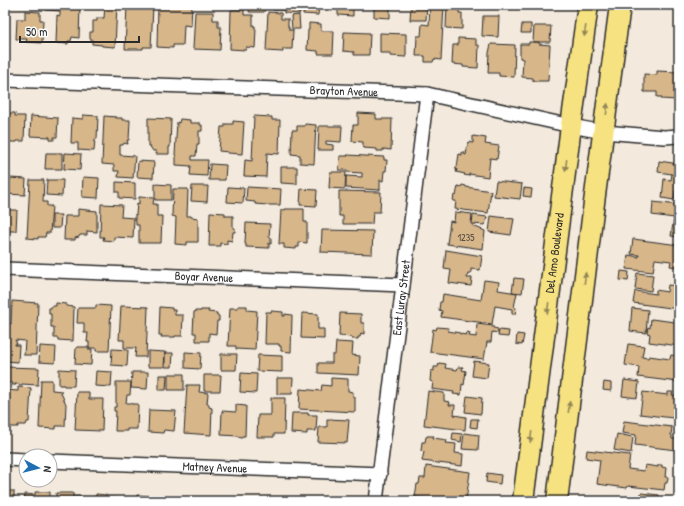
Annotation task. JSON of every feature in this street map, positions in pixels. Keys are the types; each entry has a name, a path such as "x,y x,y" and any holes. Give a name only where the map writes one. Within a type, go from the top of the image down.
{"main road":[{"name":"Del Amo Boulevard","path":"523,501 588,5"},
{"path":"557,501 620,5"}],"street":[{"name":"Brayton Avenue","path":"5,80 427,94 604,132 664,137 679,136"},
{"name":"East Luray Street","path":"376,501 427,94"},
{"name":"Boyar Avenue","path":"5,269 403,285"},
{"path":"5,459 18,460"},
{"name":"Matney Avenue","path":"58,461 380,474"}],"building":[{"path":"5,5 7,5 6,35 5,35"},
{"path":"46,5 61,5 61,8 67,8 67,5 80,5 79,38 72,37 71,41 68,41 68,44 56,43 57,15 60,16 60,11 46,10"},
{"path":"105,5 117,5 115,47 92,44 92,39 90,39 90,32 93,32 93,21 97,21 97,18 104,18"},
{"path":"120,5 153,6 151,47 143,47 143,49 125,49 127,6"},
{"path":"158,5 192,5 191,26 184,25 183,45 173,45 173,48 157,47"},
{"path":"250,5 265,5 264,12 249,12"},
{"path":"273,5 300,5 300,14 284,13 284,10 273,10"},
{"path":"303,5 319,5 318,15 303,14"},
{"path":"338,5 353,5 353,16 338,15"},
{"path":"374,5 390,5 390,18 374,17"},
{"path":"411,5 427,5 426,20 410,20"},
{"path":"430,5 444,5 441,60 434,59 433,62 425,62 425,56 416,56 417,36 421,36 422,24 429,25"},
{"path":"447,5 459,5 459,13 462,13 462,29 446,28"},
{"path":"231,10 244,10 244,15 253,15 253,26 255,26 256,29 255,48 246,47 246,50 230,49"},
{"path":"25,11 40,12 40,20 43,20 42,43 26,42 27,39 16,39 17,19 25,19"},
{"path":"195,12 213,12 213,20 218,20 218,27 221,27 220,50 193,49"},
{"path":"268,12 281,13 281,19 288,19 289,30 293,30 292,49 283,49 283,52 266,51"},
{"path":"299,15 300,29 292,29 291,16"},
{"path":"483,16 499,16 498,37 482,36"},
{"path":"309,23 321,24 321,31 334,31 333,54 318,54 318,51 307,50"},
{"path":"522,24 531,24 531,33 521,33"},
{"path":"534,26 551,26 550,42 533,42"},
{"path":"344,32 370,33 369,55 354,55 354,52 343,51"},
{"path":"380,33 406,34 406,57 390,56 390,53 380,53"},
{"path":"458,38 476,39 476,45 479,45 478,68 463,67 463,65 452,64 453,45 458,45"},
{"path":"529,42 539,42 539,44 550,45 548,81 533,81 533,78 522,77 523,59 520,58 520,44 529,44"},
{"path":"491,44 515,45 514,77 499,76 499,73 488,73"},
{"path":"657,71 677,72 676,83 679,83 679,99 661,99 662,97 657,97 657,92 644,92 644,74 657,75"},
{"path":"5,113 15,113 15,116 25,116 24,141 5,142"},
{"path":"358,113 376,114 376,119 392,119 391,150 383,149 383,151 377,151 377,149 363,148 363,142 352,141 353,125 358,125"},
{"path":"83,115 98,116 97,139 95,139 94,151 78,150 78,143 71,143 72,118 83,119"},
{"path":"31,116 58,118 57,137 54,137 54,140 50,140 50,137 30,136"},
{"path":"104,116 122,118 122,120 130,120 129,140 127,140 128,144 124,143 123,145 120,145 120,155 135,156 133,178 118,177 119,171 114,171 114,165 102,164"},
{"path":"254,116 272,117 272,120 280,120 279,154 267,153 266,177 244,176 245,160 252,161"},
{"path":"148,118 171,119 169,154 156,154 156,151 153,151 149,145 148,146"},
{"path":"180,119 190,120 190,123 200,123 200,125 202,125 202,131 199,131 199,144 197,144 196,156 192,156 192,160 208,160 207,176 190,175 191,166 176,165 175,155 177,122 179,123"},
{"path":"233,121 244,122 242,154 219,151 221,127 225,127 225,124 233,124"},
{"path":"305,124 316,125 314,164 300,163 300,155 291,154 292,130 297,130 297,126 305,126"},
{"path":"319,126 342,126 341,142 326,141 326,144 333,145 333,150 318,150"},
{"path":"473,136 486,138 485,144 499,146 497,159 490,158 488,177 469,174 469,176 456,172 457,169 455,169 457,167 459,154 462,155 462,152 465,152 464,154 466,155 468,142 473,143"},
{"path":"46,153 62,153 62,169 45,169"},
{"path":"65,153 81,154 80,170 64,169"},
{"path":"347,155 384,157 384,160 387,160 383,181 380,180 380,190 346,188 346,176 362,177 362,173 339,170 340,156 348,156"},
{"path":"5,156 8,156 7,172 5,172"},
{"path":"138,161 154,162 153,178 137,177"},
{"path":"659,161 679,164 679,201 676,200 677,191 675,191 674,200 662,198 664,179 671,180 672,174 658,172"},
{"path":"210,164 226,165 225,180 209,180"},
{"path":"281,167 297,167 297,184 281,183"},
{"path":"330,172 346,172 345,189 329,188"},
{"path":"83,177 99,178 98,198 82,197"},
{"path":"10,178 26,179 25,195 5,194 5,181 10,181"},
{"path":"30,180 44,180 43,202 47,202 47,206 52,206 50,233 46,233 45,237 38,237 38,239 27,238"},
{"path":"47,180 63,180 62,196 46,195"},
{"path":"496,181 522,184 520,199 494,196"},
{"path":"116,182 135,183 135,199 119,198 119,192 116,192"},
{"path":"155,184 171,185 171,200 155,200"},
{"path":"462,185 491,191 488,213 455,209 456,201 453,201 454,195 456,196 458,186 461,187"},
{"path":"192,186 208,186 207,202 191,201"},
{"path":"228,187 244,188 243,203 227,202"},
{"path":"247,187 281,189 280,205 255,204 255,202 246,201"},
{"path":"524,188 532,189 531,197 523,196"},
{"path":"173,189 188,189 187,216 198,218 198,242 187,242 187,245 175,244 176,217 172,216"},
{"path":"301,189 317,190 316,206 300,205"},
{"path":"339,191 381,192 380,212 373,212 372,224 343,224 343,216 339,216"},
{"path":"139,197 154,198 153,204 157,204 157,216 162,216 161,243 139,243 139,225 136,225 135,214 136,215 137,203 139,204"},
{"path":"653,202 679,205 679,237 671,236 674,218 652,215"},
{"path":"101,204 122,205 121,217 134,218 133,238 114,237 114,241 103,240 104,237 100,237"},
{"path":"5,209 17,210 16,231 9,231 9,235 5,235"},
{"path":"78,209 97,211 97,232 87,231 87,235 80,235 79,237 75,238 75,240 64,240 65,216 78,216"},
{"path":"304,209 304,222 307,222 307,243 299,242 299,247 296,247 296,249 284,248 284,244 279,244 281,210"},
{"path":"210,212 225,213 225,216 233,216 233,228 235,228 235,232 233,232 232,241 227,240 227,244 220,243 220,246 209,246"},
{"path":"455,212 472,214 471,224 485,231 483,249 447,244 450,221 454,222"},
{"path":"52,215 61,215 60,228 52,228"},
{"path":"473,215 487,217 485,225 472,224"},
{"path":"491,216 514,219 511,235 489,232"},
{"path":"246,223 270,224 269,237 271,237 271,244 269,243 269,248 246,247"},
{"path":"322,230 373,231 372,254 321,252"},
{"path":"633,239 679,245 679,267 670,266 671,261 655,259 653,272 626,269 628,255 639,257 639,255 631,254"},
{"path":"446,250 482,256 480,270 471,269 471,273 468,273 467,278 472,278 471,286 449,283 451,270 444,269"},
{"path":"621,271 629,272 628,281 620,280"},
{"path":"637,273 653,275 651,291 635,289"},
{"path":"514,278 524,279 522,293 512,292"},
{"path":"484,280 499,282 498,290 517,293 514,307 516,308 515,314 512,314 512,309 495,306 492,324 441,317 442,311 439,310 443,294 481,300"},
{"path":"668,285 679,286 679,309 633,303 635,291 656,294 656,290 667,292"},
{"path":"12,301 38,303 36,355 24,355 25,341 15,340 17,344 15,345 19,345 18,362 5,361 5,325 6,323 11,324"},
{"path":"56,303 74,307 73,341 58,340 58,338 54,338 54,327 51,327 51,314 49,314 49,308 51,308 51,306 56,306"},
{"path":"96,305 111,306 109,351 96,351 96,348 89,348 89,342 87,342 88,333 84,333 84,323 77,323 78,308 96,308"},
{"path":"121,306 148,307 146,357 135,357 136,348 124,348 124,340 119,340"},
{"path":"238,306 247,306 247,310 257,311 255,350 236,349 236,346 228,346 230,308 238,308"},
{"path":"160,307 172,308 172,310 175,310 175,315 183,315 182,336 161,337 162,335 159,335"},
{"path":"632,308 648,310 646,333 630,331"},
{"path":"209,310 208,312 217,313 219,316 216,334 209,333 209,341 196,341 196,333 193,333 194,312"},
{"path":"266,312 283,312 283,316 285,316 285,314 292,315 291,352 281,351 281,346 279,346 279,344 265,344"},
{"path":"302,313 318,314 318,329 324,329 324,339 301,338"},
{"path":"340,313 361,314 361,323 364,323 364,334 361,333 358,339 339,336"},
{"path":"651,319 675,322 676,320 679,321 679,346 649,342 650,334 647,333 648,327 650,328"},
{"path":"477,324 493,326 493,328 498,329 498,333 492,332 491,342 487,342 484,359 430,352 433,329 436,330 437,327 448,328 448,331 466,335 467,332 470,333 469,336 476,337"},
{"path":"499,330 509,331 508,337 498,336"},
{"path":"517,334 524,335 522,345 516,344"},
{"path":"336,342 353,343 352,355 360,356 359,375 318,373 318,363 332,363 332,355 335,355"},
{"path":"628,344 644,346 642,357 648,358 649,356 670,359 671,355 677,356 676,359 679,360 678,382 638,377 639,367 625,365"},
{"path":"40,346 56,347 55,363 39,362"},
{"path":"88,347 88,349 92,349 91,365 75,364 76,348"},
{"path":"112,349 128,350 127,366 111,365"},
{"path":"148,351 165,352 164,367 148,367"},
{"path":"185,352 201,353 200,369 185,368"},
{"path":"165,353 173,353 172,367 165,367"},
{"path":"221,354 237,354 236,370 221,370"},
{"path":"258,355 282,356 282,372 257,371"},
{"path":"474,361 489,363 487,378 472,376"},
{"path":"439,363 446,364 445,368 457,370 458,367 463,367 462,370 466,371 464,385 462,384 461,395 453,394 454,392 432,389 433,382 430,381 431,370 434,371 434,367 438,367"},
{"path":"5,367 39,368 38,385 12,385 13,383 5,383"},
{"path":"59,369 75,370 74,386 59,385"},
{"path":"96,371 112,372 111,387 95,386"},
{"path":"132,372 148,372 147,389 131,388"},
{"path":"241,373 257,374 256,393 240,392"},
{"path":"168,374 184,374 184,390 168,390"},
{"path":"159,375 167,375 166,390 159,390"},
{"path":"204,375 221,375 220,391 204,391"},
{"path":"277,378 293,378 292,394 277,394"},
{"path":"331,378 348,379 348,391 353,392 353,397 355,397 355,412 299,409 300,389 321,391 322,385 331,386"},
{"path":"41,380 52,380 52,390 62,391 61,393 66,404 65,426 56,426 56,429 39,428"},
{"path":"624,380 639,382 637,398 622,396"},
{"path":"116,382 131,382 130,395 127,395 126,403 138,404 137,429 115,431 116,411 114,411 114,407 116,407"},
{"path":"604,382 611,383 611,391 603,390"},
{"path":"187,385 200,385 199,392 208,393 207,404 209,404 209,407 212,408 211,435 184,433"},
{"path":"18,387 31,388 29,422 27,422 26,425 10,427 10,425 5,424 5,390 18,391"},
{"path":"428,391 444,393 444,401 450,402 449,405 455,405 454,415 466,417 465,430 424,425"},
{"path":"77,392 89,392 89,399 103,399 102,431 75,430"},
{"path":"643,392 668,395 668,392 673,392 672,395 679,396 679,412 674,411 673,418 640,414"},
{"path":"467,396 482,398 481,414 465,412"},
{"path":"271,398 285,398 284,434 274,434 274,437 257,437 258,415 271,415"},
{"path":"236,405 246,406 245,436 242,436 242,438 238,436 221,435 222,411 236,412"},
{"path":"149,410 176,411 174,431 164,430 163,433 148,432"},
{"path":"292,413 308,413 308,415 317,415 316,431 307,431 307,434 291,433"},
{"path":"327,419 349,420 347,443 318,442 319,427 327,427"},
{"path":"471,419 478,419 477,428 470,427"},
{"path":"624,421 672,427 672,439 678,439 676,450 635,445 636,435 622,433"},
{"path":"453,433 462,434 461,442 452,440"},
{"path":"464,433 479,435 478,450 462,449"},
{"path":"617,434 633,437 631,453 614,450"},
{"path":"427,436 434,436 433,438 447,440 446,443 456,444 455,453 463,454 462,466 422,461 424,452 421,451 422,442 425,442"},
{"path":"587,450 630,455 628,469 644,471 645,465 658,467 658,465 662,465 662,467 666,468 665,477 668,477 664,490 628,486 627,488 597,484 600,460 586,458"},
{"path":"426,466 470,472 466,501 448,501 415,497 417,484 419,484 420,478 425,478"},
{"path":"487,473 501,475 500,484 486,482"},
{"path":"5,491 14,491 14,501 5,501"},
{"path":"35,492 50,492 50,501 24,501 25,494 35,495"},
{"path":"56,493 73,493 73,497 83,497 82,501 56,501"},
{"path":"641,493 659,495 658,501 628,501 628,497 641,499"},
{"path":"96,494 106,495 106,498 116,498 118,501 93,501 93,497 96,497"},
{"path":"137,495 156,497 156,501 129,501 129,499 137,498"},
{"path":"166,497 181,498 180,501 166,501"}]}
